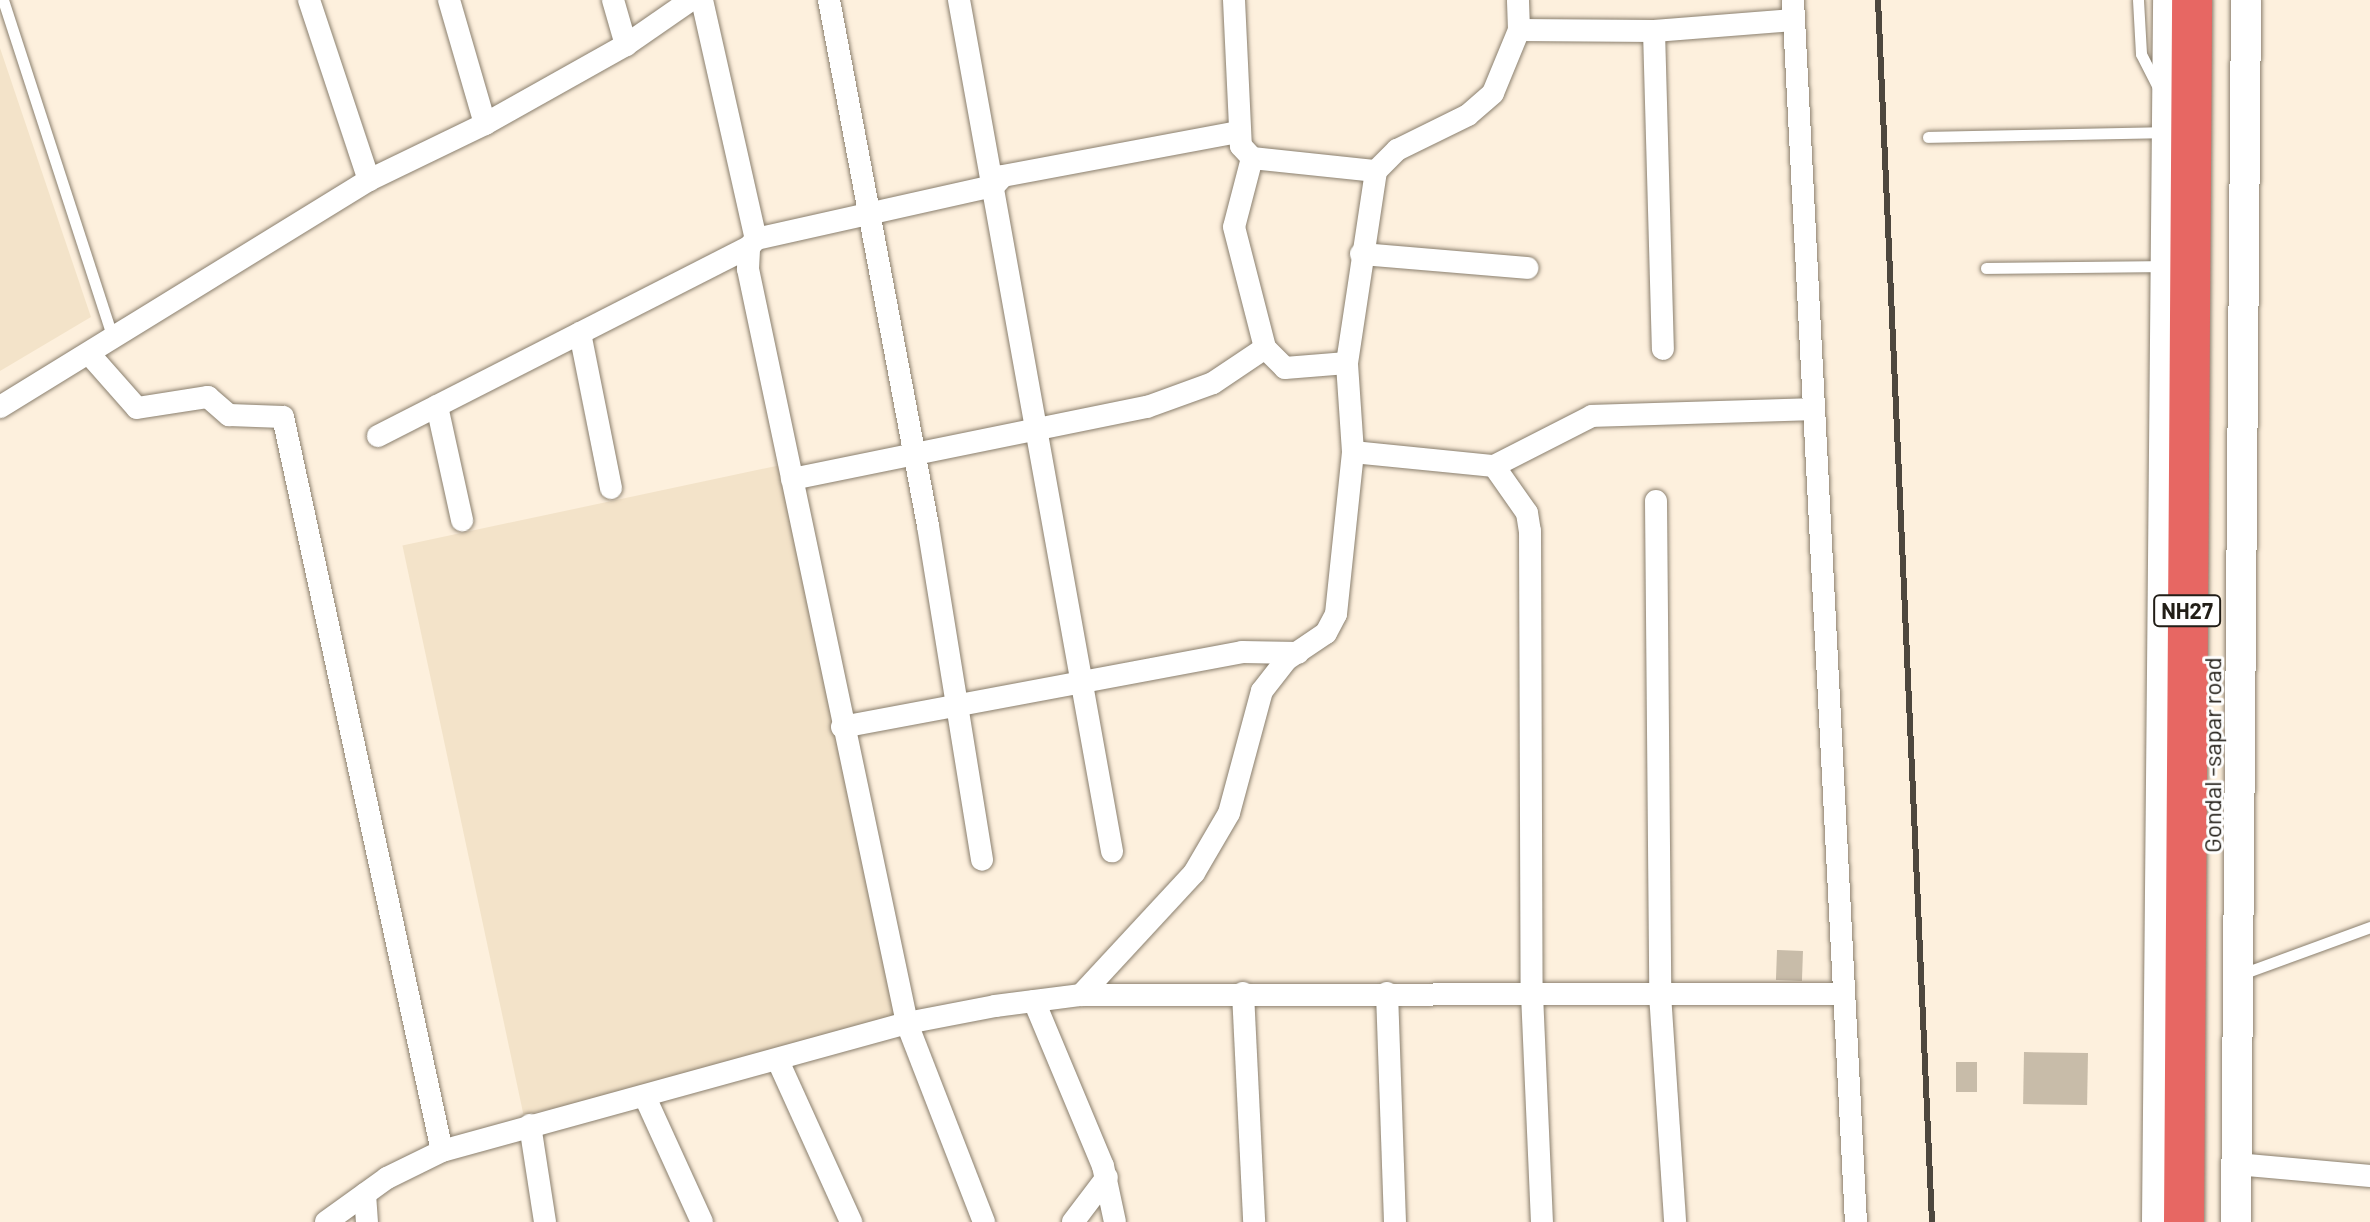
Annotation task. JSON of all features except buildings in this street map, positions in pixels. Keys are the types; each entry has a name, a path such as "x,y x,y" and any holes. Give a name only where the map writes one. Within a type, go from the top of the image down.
{"highway":[{"name":"NH27","path":"2184,1222 2192,0"},
{"name":"Gondal -sapar road","path":"2210,1222 2218,0"}],"street":[{"path":"309,0 369,180"},
{"path":"449,0 485,124"},
{"path":"613,0 626,45"},
{"path":"0,407 91,356 369,180 485,124 626,45 691,0"},
{"path":"702,0 753,243 748,269 842,727 907,1023 984,1222"},
{"path":"829,0 915,455 982,860"},
{"path":"959,0 1112,851"},
{"path":"1234,0 1238,132 1252,158 1234,227 1265,348 1285,368 1347,363"},
{"path":"1081,995 1194,873 1229,813 1262,691 1298,653 1326,633 1336,614 1353,452 1347,363 1361,254 1376,171 1397,150 1468,115 1493,93 1519,30 1518,0"},
{"path":"2157,1222 2168,0"},
{"path":"2236,1222 2246,0"},
{"path":"1519,30 1654,31 1793,10 1856,1222"},
{"path":"1654,31 1663,349"},
{"path":"378,436 753,243 870,211 994,186 1003,176 1238,132"},
{"path":"1252,158 1376,171"},
{"path":"1361,254 1527,268"},
{"path":"580,333 611,488"},
{"path":"792,479 1039,432 1183,395 1265,348"},
{"path":"91,356 137,408 208,397 229,415 283,417 442,1151"},
{"path":"437,406 462,520"},
{"path":"1353,452 1494,466 1592,416 1814,409"},
{"path":"1494,466 1527,513 1530,531 1532,994 1542,1222"},
{"path":"1656,501 1660,994 1675,1222"},
{"path":"842,727 1242,652 1298,653"},
{"path":"326,1222 365,1194 442,1151 530,1125 779,1063 907,1023 1034,1001 1081,995 1243,993 1844,994"},
{"path":"1243,993 1254,1222"},
{"path":"1387,993 1395,1222"},
{"path":"1034,1001 1107,1177 1115,1222"},
{"path":"779,1063 851,1222"},
{"path":"645,1097 702,1222"},
{"path":"530,1125 545,1222"},
{"path":"2236,1164 2370,1176"},
{"path":"1073,1222 1107,1177"},
{"path":"365,1194 367,1222"}],"lane":[{"path":"3,0 114,340"},
{"path":"1928,137 2167,118 2141,54 2138,0"},
{"path":"1986,268 2166,266"},
{"path":"2237,976 2370,927"}],"shaded area":[{"path":"0,48 91,317 0,371"},
{"path":"781,465 902,1034 523,1115 402,545"}],"railway":[{"path":"1878,0 1932,1222"}]}
